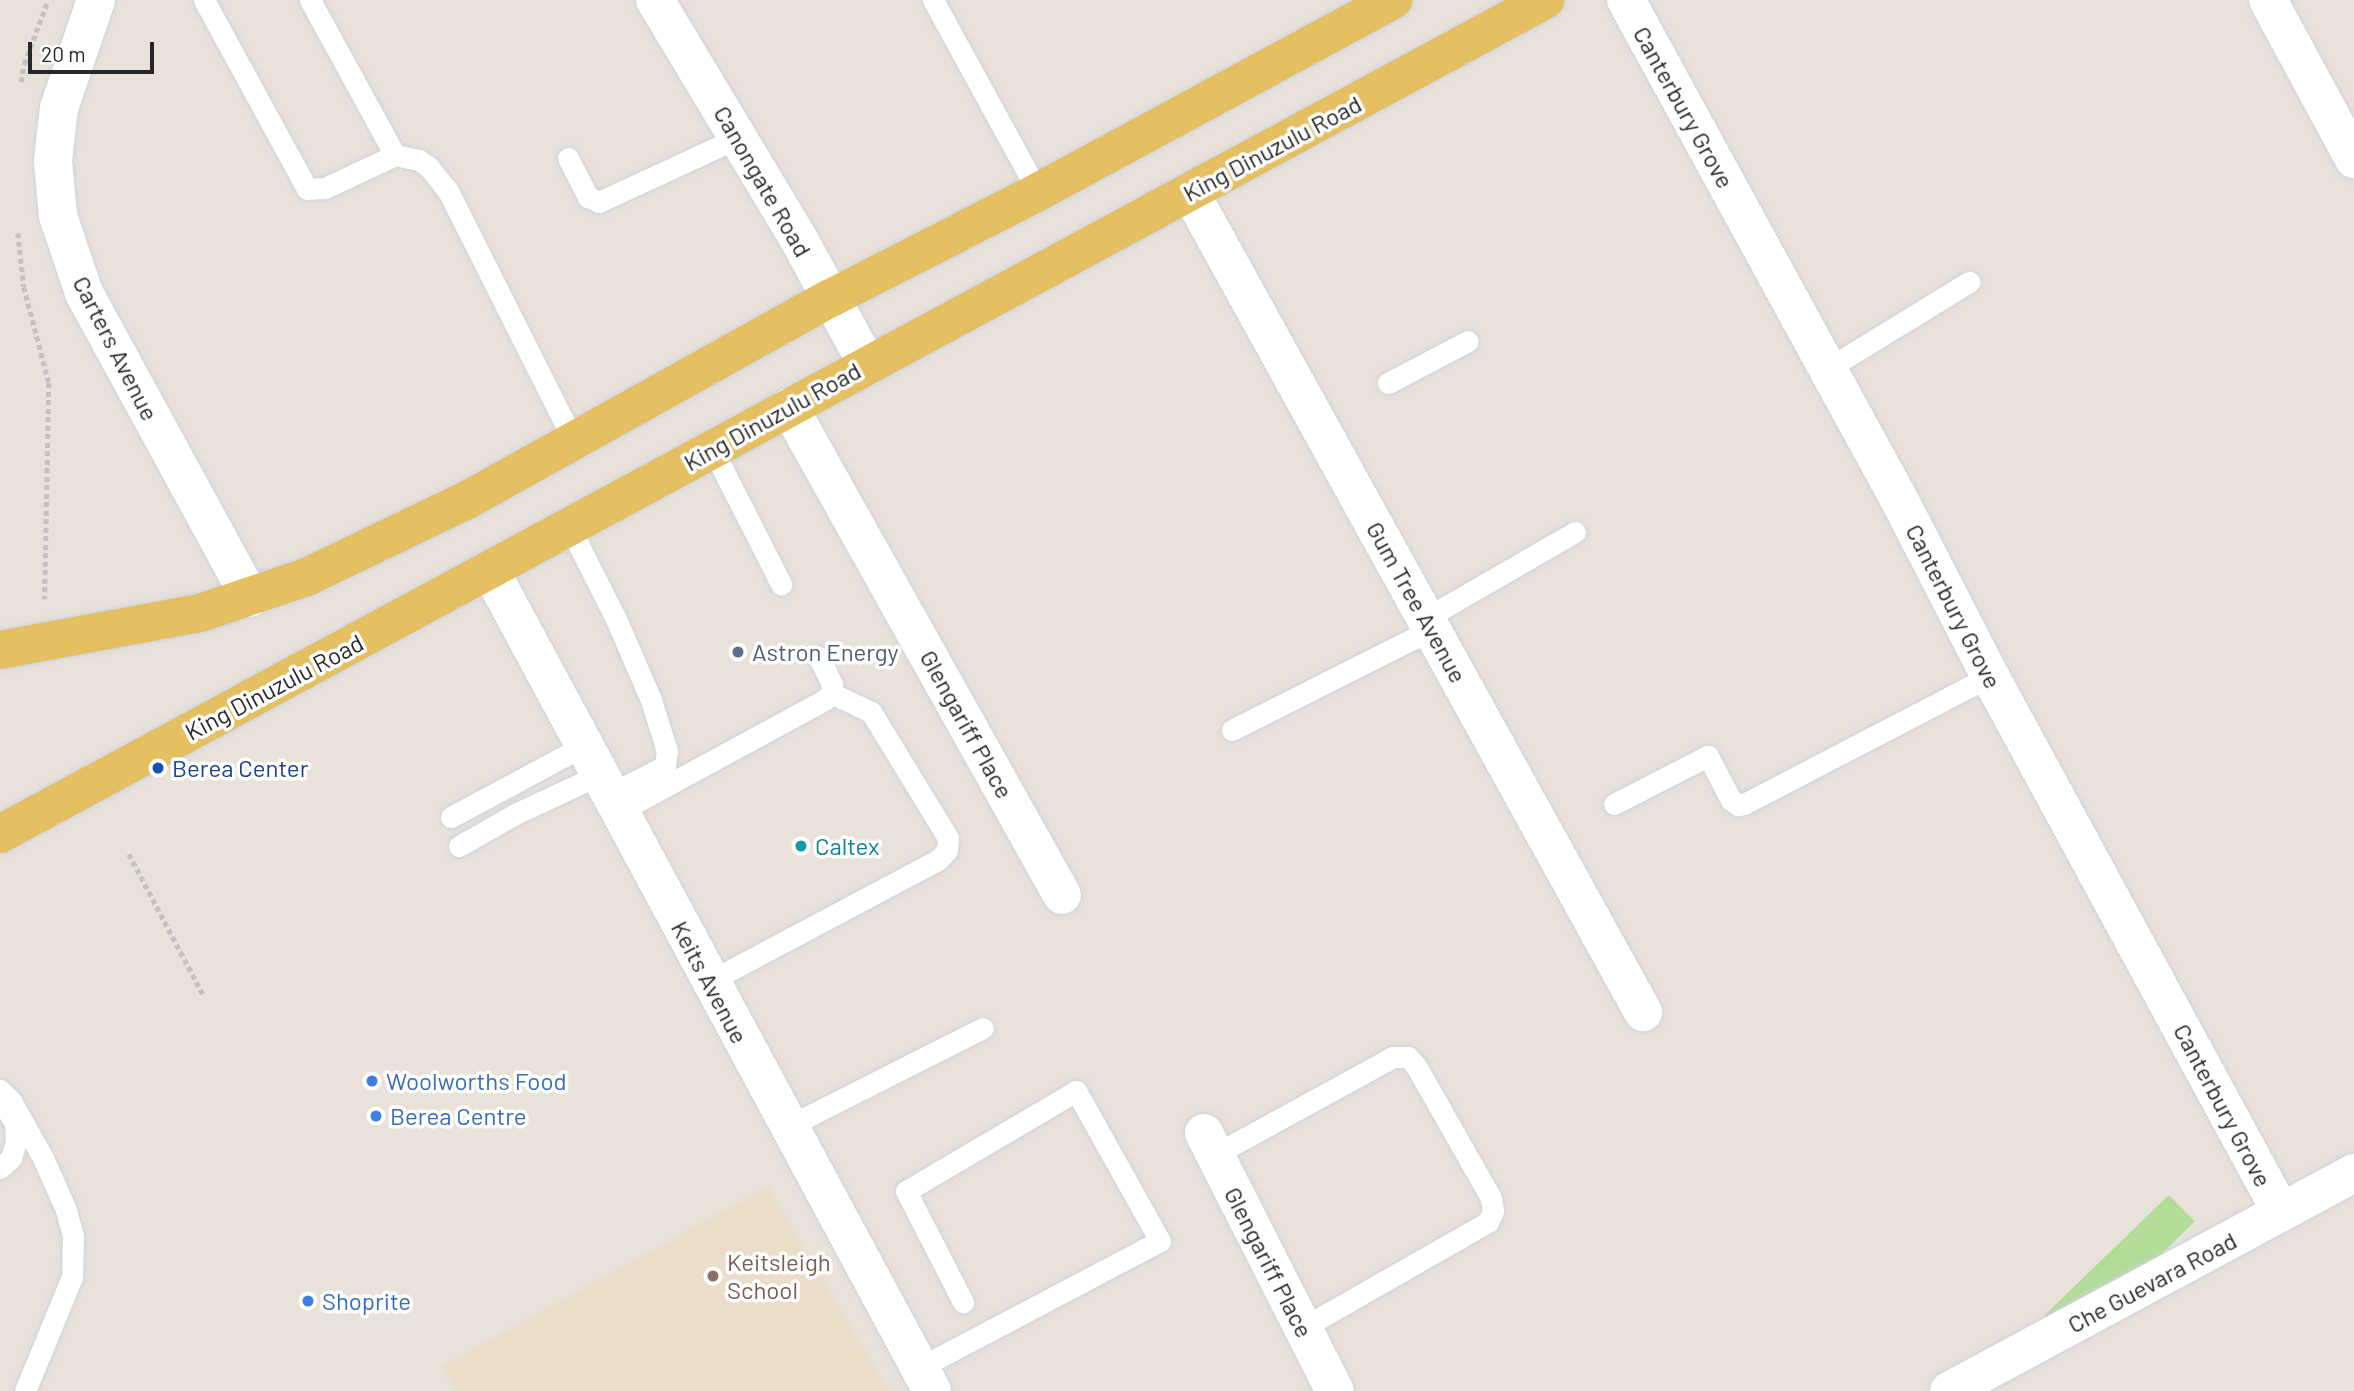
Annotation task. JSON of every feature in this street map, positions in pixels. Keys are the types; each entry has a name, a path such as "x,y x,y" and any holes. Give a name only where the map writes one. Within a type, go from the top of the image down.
{"main road":[{"path":"0,650 200,612 250,598 309,576 469,499 575,443 829,299 1038,192 1393,0"},
{"name":"King Dinuzulu Road","path":"0,834 491,572 867,363 1191,192 1545,0"}],"street":[{"name":"Carters Avenue","path":"96,0 59,108 53,161 58,216 84,293 250,598"},
{"name":"Canongate Road","path":"656,0 739,136 867,363"},
{"name":"Canterbury Grove","path":"1626,0 1900,502 1990,676 2281,1212"},
{"path":"2268,0 2354,159"},
{"name":"Gum Tree Avenue","path":"1191,192 1643,1012"},
{"name":"Glengariff Place","path":"789,407 1062,895"},
{"name":"Keits Avenue","path":"491,572 926,1380"},
{"name":"Glengariff Place","path":"1209,1144 1335,1391"},
{"name":"Che Guevara Road","path":"1949,1391 2281,1212 2353,1177"}],"lane":[{"path":"204,0 307,189 325,188 395,155 419,160 429,167 448,191 575,443"},
{"path":"310,0 395,155"},
{"path":"933,0 1038,192"},
{"path":"568,158 588,197 599,202 739,136"},
{"path":"1827,369 1969,282"},
{"path":"1388,383 1468,341"},
{"path":"712,448 781,584"},
{"path":"451,817 665,766 667,751 651,700 616,619 570,528"},
{"path":"1232,730 1429,623 1493,578 1575,532"},
{"path":"459,846 515,814 825,699 831,693 832,684 819,657"},
{"path":"1614,804 1708,756 1731,800 1738,805 1744,804 1990,676"},
{"path":"710,981 939,859 947,850 948,838 871,712 831,693"},
{"path":"789,1126 983,1028"},
{"path":"1209,1144 1393,1057 1408,1057 1416,1066 1491,1198 1493,1211 1488,1222 1302,1328"},
{"path":"0,1090 11,1101 43,1158 66,1210 73,1237 72,1277 25,1391"},
{"path":"926,1380 1160,1241 1076,1091 906,1191 962,1302"},
{"path":"0,1098 15,1123 16,1142 11,1158 0,1168"}],"path":[{"path":"20,89 24,64 48,0"},
{"path":"17,223 24,287 49,383 45,604"},
{"path":"129,854 204,996"}],"shaded area":[{"name":"Keitsleigh School","path":"768,1186 889,1391 455,1391 442,1366"}],"green space":[{"path":"2169,1195 2195,1222 2070,1342 2045,1315"}],"place":[{"name":"Astron Energy","path":"738,652"},
{"name":"Berea Center","path":"158,768"},
{"name":"Caltex","path":"801,846"},
{"name":"Woolworths Food","path":"372,1081"},
{"name":"Berea Centre","path":"376,1116"},
{"name":"Keitsleigh School","path":"713,1276"},
{"name":"Shoprite","path":"308,1301"}]}
